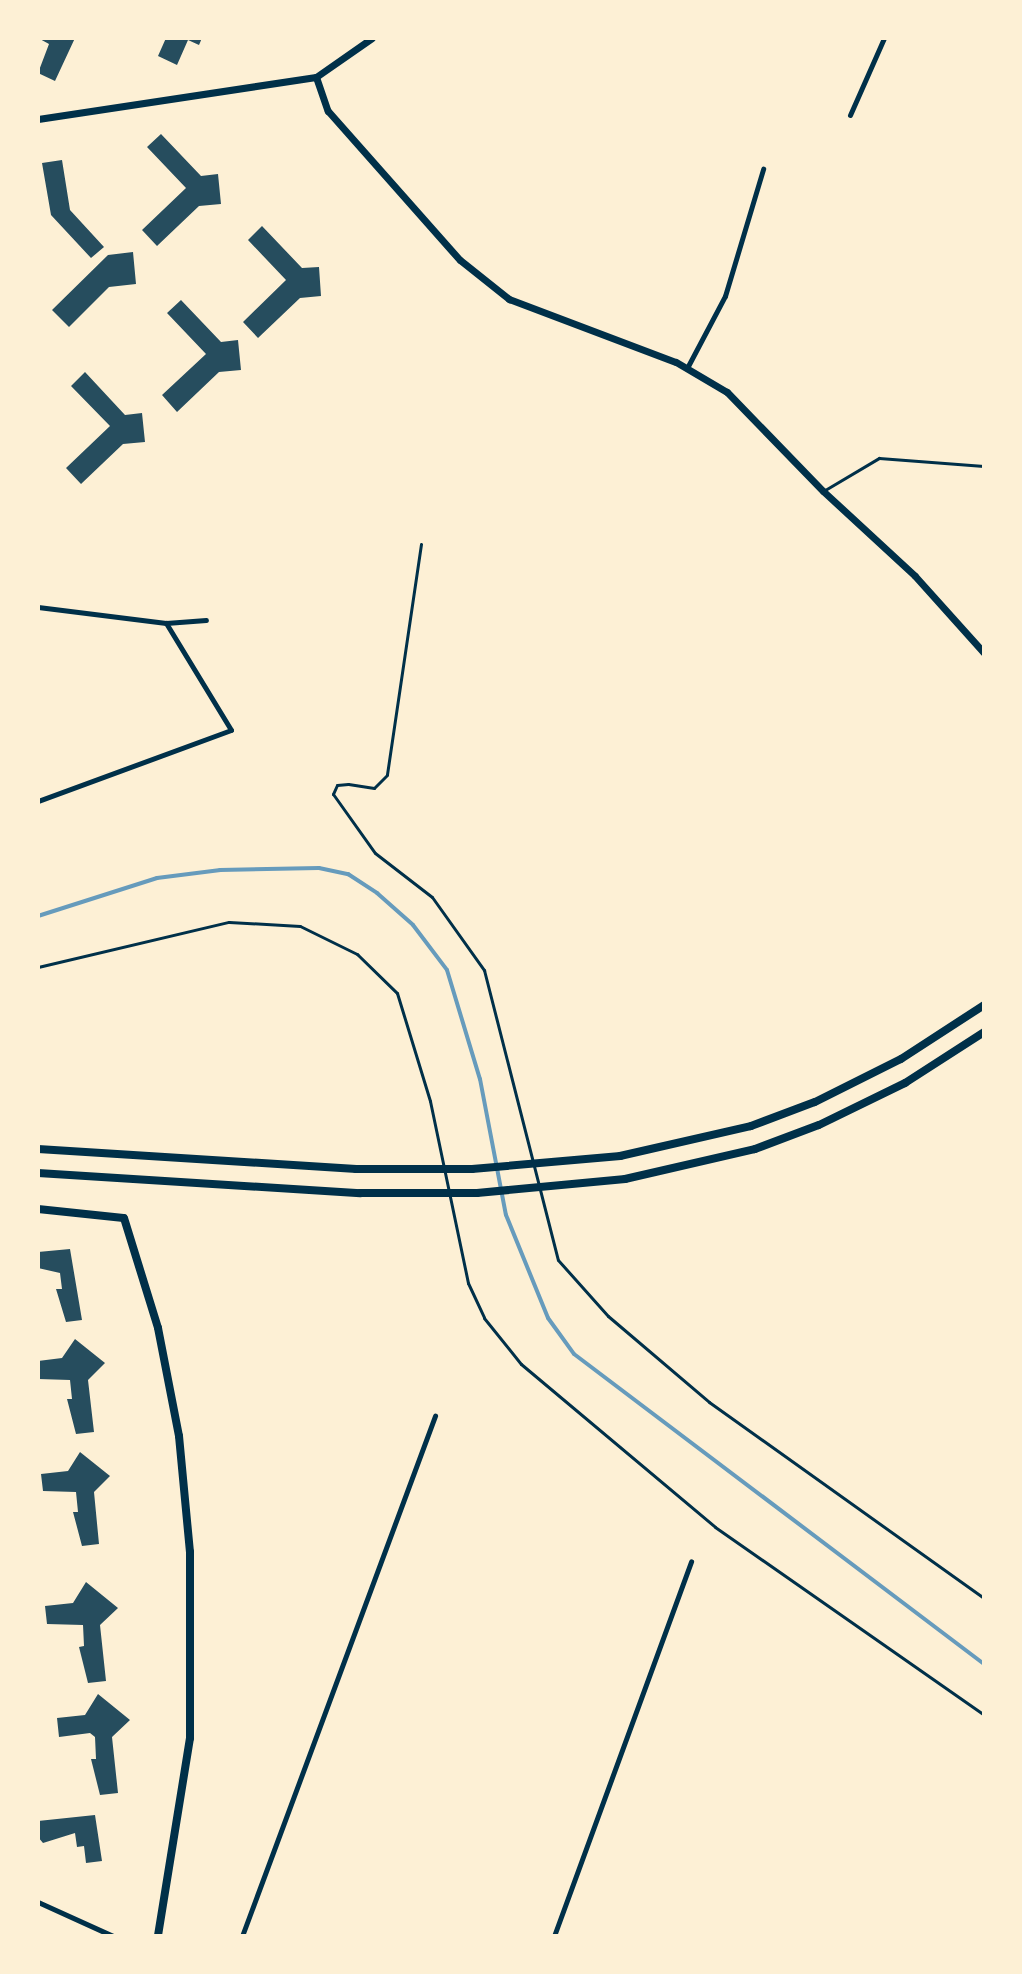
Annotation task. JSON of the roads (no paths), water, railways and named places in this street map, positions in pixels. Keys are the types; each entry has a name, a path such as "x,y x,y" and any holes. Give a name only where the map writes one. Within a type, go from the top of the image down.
{"main road":[{"path":"38,1149 356,1169 472,1169 620,1156 713,1136 815,1102 901,1059 984,1005"},
{"path":"38,1173 360,1193 477,1193 625,1179 705,1163 819,1125 905,1083 984,1032"},
{"path":"38,1209 124,1218 158,1328 179,1436 190,1552 190,1738 158,1936"}],"street":[{"path":"38,119 316,77 372,38"},
{"path":"850,115 884,38"},
{"path":"316,77 328,111 460,260 509,299 687,368 727,392 823,491 915,576 984,653"},
{"path":"687,368 725,296 763,169"},
{"path":"38,607 166,623 206,620"},
{"path":"38,801 231,730 166,623"},
{"path":"242,1936 435,1416"},
{"path":"554,1936 691,1561"},
{"path":"38,1902 113,1936"}],"lane":[{"path":"823,491 879,458 984,466"},
{"path":"421,544 387,775 374,788 337,785 333,794 375,853 432,897 484,970 558,1260 652,1357 873,1523 984,1598"},
{"path":"38,967 229,922 300,926 357,954 397,993 430,1101 468,1283 484,1318 521,1364 715,1527 984,1715"}],"waterway":[{"path":"38,916 157,878 220,870 319,868 348,874 377,893 413,925 447,970 480,1079 506,1215 548,1318 574,1354 984,1664"}]}
